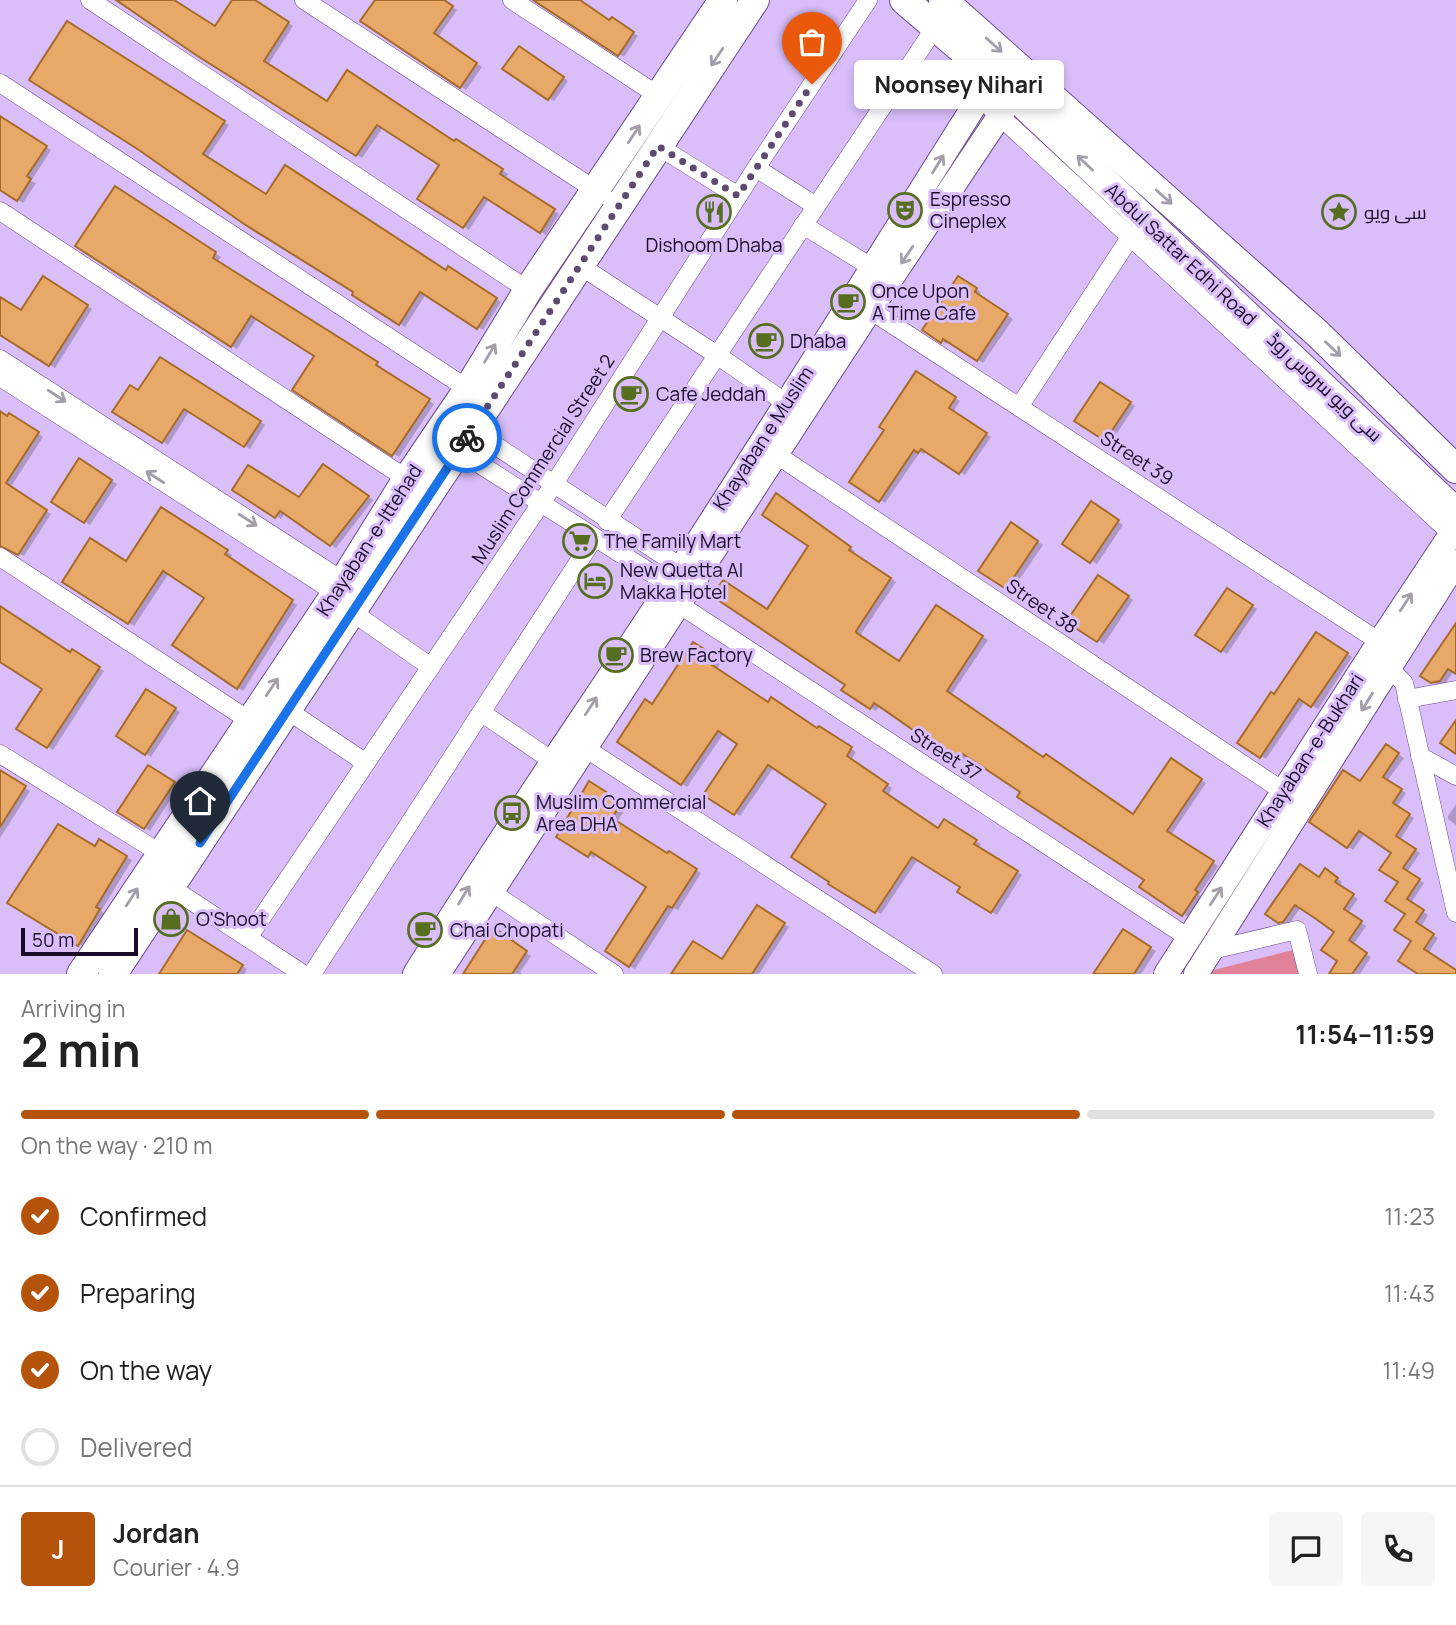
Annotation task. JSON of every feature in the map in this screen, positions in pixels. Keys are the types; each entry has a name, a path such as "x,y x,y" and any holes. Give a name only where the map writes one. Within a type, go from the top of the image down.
{"main road":[{"name":"Khayaban-e-Ittehad","path":"81,974 250,721 344,595 454,433 579,265 607,198 659,96 723,0"},
{"name":"Khayaban-e-Ittehad","path":"113,974 287,710 344,595 407,479 454,433 468,389 528,290 607,198 658,146 755,0"},
{"name":"Abdul Sattar Edhi Road","path":"904,0 940,13 1317,333 1456,469"},
{"name":"Abdul Sattar Edhi Road","path":"940,13 986,87 1455,528"}],"street":[{"path":"90,0 528,290"},
{"path":"304,0 607,198"},
{"path":"512,0 659,96"},
{"name":"Muslim Commercial Street 2","path":"248,938 554,484 738,196 868,0"},
{"path":"607,520 816,206 940,13"},
{"path":"0,83 468,389"},
{"name":"Khayaban e Muslim","path":"415,974 472,881 520,829 585,748 631,661 677,586 741,491 786,402 986,87"},
{"name":"Khayaban e Muslim","path":"677,586 741,491 777,455 870,310 1007,106"},
{"name":"سی ویو سروس روڈ","path":"1007,106 1131,236 1455,528"},
{"path":"658,146 738,196"},
{"path":"756,169 816,206"},
{"path":"0,211 407,479"},
{"path":"803,225 873,268"},
{"path":"1019,407 1131,236"},
{"path":"579,265 786,402"},
{"name":"Street 39","path":"870,310 1380,642"},
{"path":"0,359 344,595 431,667"},
{"path":"0,377 344,595"},
{"path":"454,433 542,502 594,538 677,586"},
{"name":"Street 37","path":"454,433 554,484 607,520 677,586 1189,938"},
{"name":"Street 38","path":"777,455 1283,791"},
{"name":"Khayaban-e-Bukhari","path":"1166,974 1455,528"},
{"path":"312,974 594,538"},
{"path":"0,557 250,721"},
{"name":"Khayaban-e-Bukhari","path":"1196,974 1456,562"},
{"name":"Khayaban e Muslim","path":"438,974 491,892 554,762 631,661"},
{"path":"1388,667 1404,683 1456,913"},
{"path":"1407,699 1456,690"},
{"path":"287,710 366,763"},
{"path":"482,713 554,762"},
{"path":"585,748 933,974"},
{"path":"0,754 160,853"},
{"path":"1420,756 1456,776"},
{"path":"170,887 303,974"},
{"path":"491,892 614,974"},
{"path":"1213,950 1297,930 1308,974"}],"shaded area":[{"path":"1293,950 1299,974 1202,974 1202,973"}],"building":[{"path":"116,0 174,0 215,26 232,0 255,0 289,22 264,61 327,101 347,70 454,141 456,139 503,169 500,174 555,209 540,233 484,197 463,228 417,199 439,165 377,125 356,156 196,55"},
{"path":"375,0 444,0 453,6 434,33 477,63 460,88 360,21"},
{"path":"533,0 580,0 609,20 612,17 634,32 618,56"},
{"path":"67,21 225,121 203,154 266,194 285,165 446,270 448,266 497,298 477,329 420,292 399,325 352,295 353,292 244,224 139,150 29,80"},
{"path":"519,46 564,77 548,100 502,69"},
{"path":"0,116 47,146 27,176 31,179 17,201 0,190"},
{"path":"115,186 216,252 213,258 378,362 376,365 430,399 392,456 292,390 314,356 251,316 231,347 75,246"},
{"path":"43,276 88,305 49,366 0,335 0,297 21,310"},
{"path":"958,276 977,288 975,292 1008,314 977,361 943,339 941,343 922,330"},
{"path":"160,357 261,421 244,447 184,409 162,443 112,412 130,385 138,390"},
{"path":"916,371 956,397 949,408 987,433 959,474 921,449 918,453 914,450 879,502 849,482 884,430 879,427"},
{"path":"1100,382 1131,402 1105,441 1074,421"},
{"path":"0,411 7,416 9,413 39,432 6,483 47,510 18,555 0,546"},
{"path":"79,458 112,480 84,523 51,502"},
{"path":"323,464 369,496 330,546 280,511 275,518 232,490 248,465 299,497"},
{"path":"776,493 851,547 849,550 891,578 857,633 899,661 936,605 962,622 983,636 947,691 1133,814 1171,758 1202,779 1167,831 1214,861 1182,916 1139,887 1144,880 1017,797 1020,792 963,754 958,761 874,703 870,709 841,690 845,685 712,596 723,580 767,609 808,546 762,515"},
{"path":"1091,501 1119,520 1090,563 1062,544"},
{"path":"161,507 228,550 225,554 293,600 237,689 172,645 204,598 163,571 128,624 62,582 90,538 126,561"},
{"path":"1011,522 1038,541 1006,589 978,571"},
{"path":"1098,575 1129,596 1097,642 1066,622"},
{"path":"1227,588 1253,605 1221,652 1195,635"},
{"path":"0,606 70,652 72,649 100,667 47,748 16,729 42,689 0,662"},
{"path":"1456,623 1456,674 1448,669 1440,681 1431,683 1420,676"},
{"path":"1316,632 1348,653 1311,707 1299,699 1260,758 1237,743"},
{"path":"693,642 717,657 712,665 768,702 771,697 817,728 819,726 852,747 847,756 888,784 883,791 938,828 944,819 977,840 974,844 1018,871 991,913 957,892 960,887 912,857 875,913 828,884 829,882 791,857 826,804 768,765 734,815 703,795 737,744 718,731 681,785 617,742 645,699 652,704"},
{"path":"146,689 176,708 145,755 116,736"},
{"path":"1456,720 1456,754 1440,743"},
{"path":"1386,744 1399,753 1383,777 1402,789 1393,803 1410,814 1396,836 1416,849 1403,868 1420,879 1407,899 1424,910 1416,922 1434,934 1424,949 1456,970 1456,974 1418,974 1398,961 1411,941 1394,930 1405,914 1385,901 1398,882 1379,870 1391,853 1359,831 1347,848 1309,822 1343,770 1360,781"},
{"path":"148,765 175,782 144,829 117,812"},
{"path":"0,770 26,786 0,827"},
{"path":"589,781 622,802 612,818 697,869 672,908 668,906 629,967 605,951 646,887 591,852 588,857 556,837"},
{"path":"58,824 95,846 99,839 127,856 96,907 100,909 78,946 7,903"},
{"path":"1300,864 1319,877 1325,868 1338,878 1335,882 1354,894 1344,909 1362,921 1349,940 1367,953 1352,974 1329,974 1337,961 1321,950 1334,932 1316,919 1295,905 1283,922 1278,923 1265,914"},
{"path":"757,905 785,923 752,974 671,974 693,941 722,959"},
{"path":"493,927 527,951 512,974 463,974"},
{"path":"1123,929 1151,947 1134,974 1093,974"},
{"path":"187,930 243,965 237,974 159,974"}],"way so far":[{"path":"467,438 658,146 738,196 812,84"}],"place":[{"name":"Noonsey Nihari","path":"812,84"},
{"name":"Espresso Cineplex","path":"905,210"},
{"name":"Dishoom Dhaba","path":"714,212"},
{"name":"سی ویو","path":"1339,212"},
{"name":"Once Upon A Time Cafe","path":"848,302"},
{"name":"Dhaba","path":"766,341"},
{"name":"Cafe Jeddah","path":"631,394"},
{"name":"The Family Mart","path":"580,541"},
{"name":"New Quetta Al Makka Hotel","path":"595,581"},
{"name":"Brew Factory","path":"616,655"},
{"name":"Muslim Commercial Area DHA","path":"512,813"},
{"name":"O'Shoot","path":"171,919"},
{"name":"Chai Chopati","path":"425,930"}],"route":[{"path":"200,843 467,438"}]}
